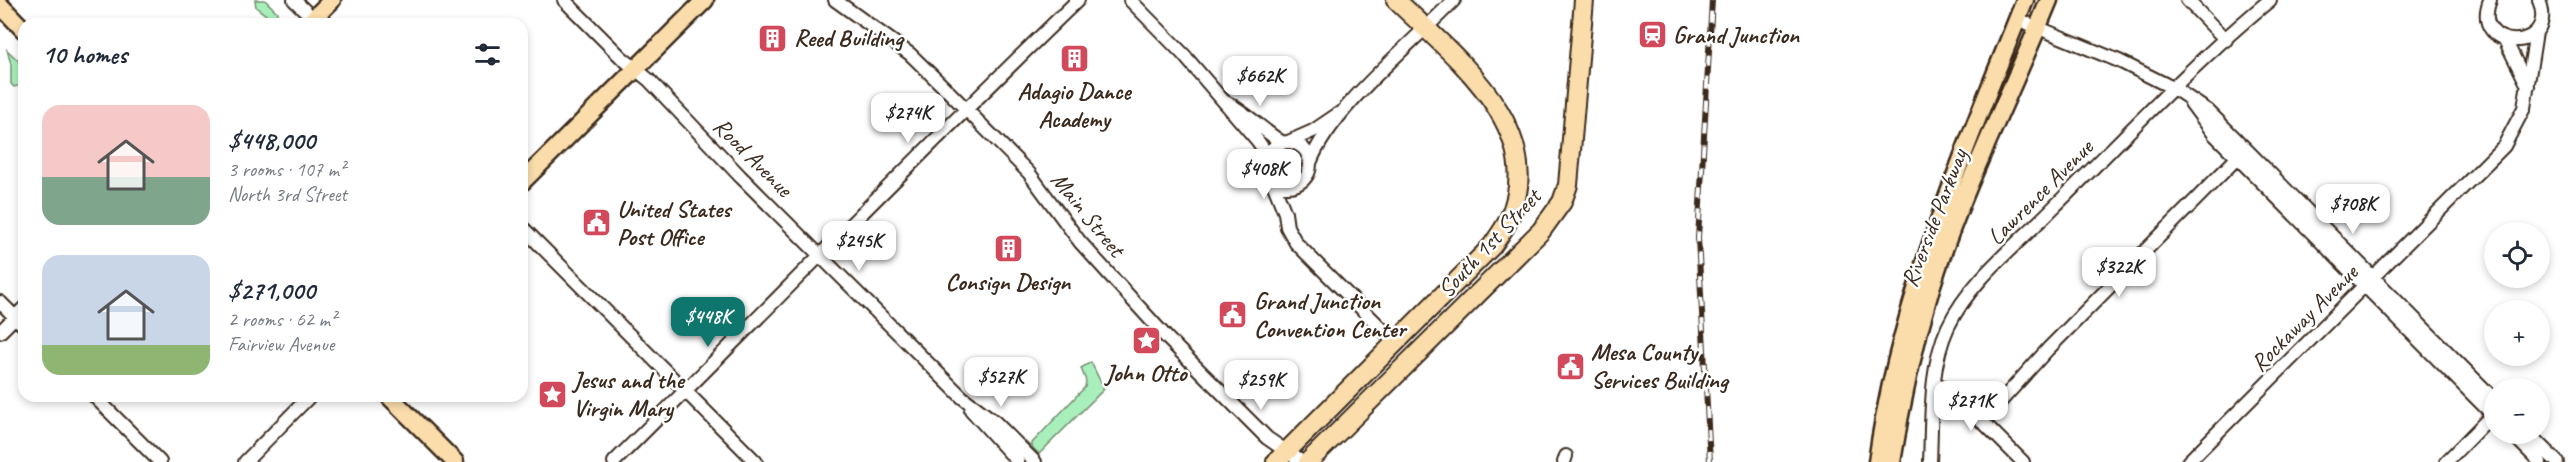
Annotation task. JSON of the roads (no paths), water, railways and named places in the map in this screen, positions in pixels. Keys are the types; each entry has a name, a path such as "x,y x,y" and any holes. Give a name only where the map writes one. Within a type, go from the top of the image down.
{"highway":[{"name":"South 1st Street","path":"1289,458 1396,343 1492,246 1510,218 1517,178 1516,152 1498,106 1481,84 1396,0"},
{"name":"South 1st Street","path":"1308,462 1541,231 1562,202 1572,160 1584,0"}],"main road":[{"path":"317,18 332,0"},
{"path":"528,176 705,0"},
{"name":"Riverside Parkway","path":"1877,462 1895,363 1922,269 2025,0"},
{"name":"Riverside Parkway","path":"1892,462 1914,349 1932,286 1957,217 2049,0"},
{"path":"0,6 18,24"},
{"path":"395,402 455,462"}],"street":[{"path":"294,0 310,18"},
{"name":"Rood Avenue","path":"564,0 636,69 962,397 986,429 1018,462"},
{"name":"Main Street","path":"835,0 910,54 965,108 1029,173 1080,242 1168,339 1289,458"},
{"path":"614,462 822,255 965,108 1078,0"},
{"path":"1130,0 1183,54 1262,147 1290,233 1300,248 1396,343"},
{"path":"1285,213 1291,196 1308,175 1310,163 1321,139 1342,112 1454,0"},
{"path":"2187,0 2226,40"},
{"name":"Lawrence Avenue","path":"1930,462 1934,382 1948,328 1962,304 1979,282 2175,89 2270,0"},
{"path":"2479,0 2497,35 2505,40 2527,39 2536,32"},
{"path":"2487,17 2490,0"},
{"name":"Rockaway Avenue","path":"2188,462 2504,146 2524,108 2536,32 2543,12 2540,0"},
{"path":"2018,20 2119,61 2175,89 2188,100 2208,111 2484,404"},
{"path":"2505,40 2528,87"},
{"path":"1222,100 1238,108 1265,132 1285,143 1304,148 1310,163"},
{"path":"2188,100 2214,134 2237,158 2484,390"},
{"path":"1268,170 1271,151 1313,131 1342,112"},
{"path":"1982,422 2056,340 2237,158"},
{"path":"1268,170 1285,186 1301,182"},
{"path":"528,233 756,462"},
{"path":"0,302 18,315"},
{"path":"0,332 18,319"},
{"path":"1934,382 1960,399 2023,462"},
{"name":"Rood Avenue","path":"962,397 995,422 1035,462"},
{"path":"100,402 160,462"},
{"path":"245,462 304,402"},
{"path":"2446,462 2484,425"},
{"path":"2522,444 2540,462"},
{"path":"2539,444 2557,462"}],"railway":[{"path":"1710,462 1698,238 1712,0"}],"place":[{"name":"Grand Junction","path":"1652,35"},
{"name":"Reed Building","path":"773,38"},
{"name":"Adagio Dance Academy","path":"1074,58"},
{"name":"United States Post Office","path":"596,223"},
{"name":"Consign Design","path":"1008,249"},
{"name":"Grand Junction Convention Center","path":"1233,315"},
{"name":"John Otto","path":"1146,340"},
{"name":"Mesa County Services Building","path":"1570,366"},
{"name":"Jesus and the Virgin Mary","path":"552,394"}]}
